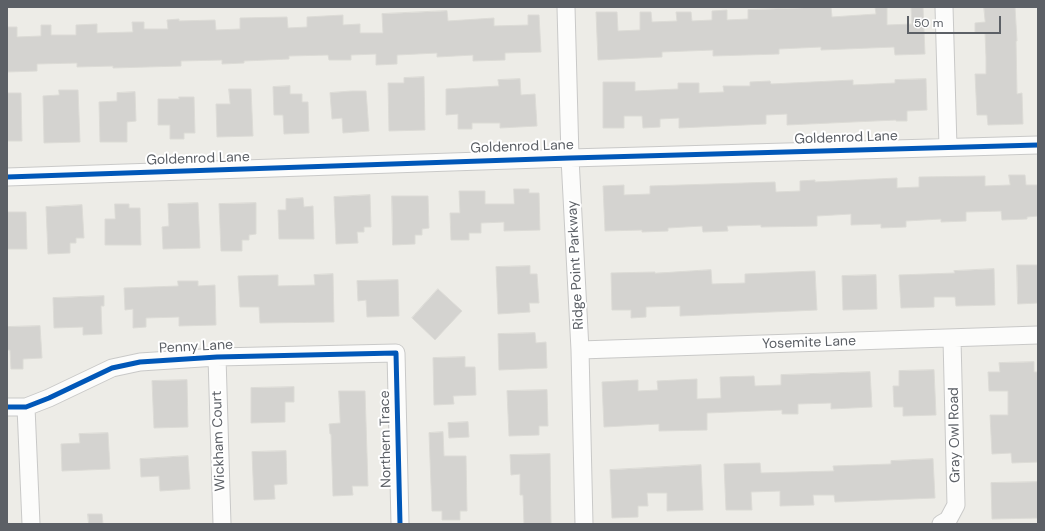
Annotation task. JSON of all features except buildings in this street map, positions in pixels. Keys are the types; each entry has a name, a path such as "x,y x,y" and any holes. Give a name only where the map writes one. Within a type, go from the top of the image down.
{"street":[{"name":"Ridge Point Parkway","path":"566,7 570,158 580,350 584,524"},
{"path":"944,7 948,147"},
{"name":"Goldenrod Lane","path":"7,177 570,158 1038,145"},
{"name":"Yosemite Lane","path":"580,350 1038,335"},
{"name":"Gray Owl Road","path":"941,524 948,520 956,505 952,339"},
{"name":"Penny Lane","path":"7,407 26,407 49,398 112,368 140,362 217,358 396,353"},
{"name":"Northern Trace","path":"396,353 400,524"},
{"name":"Wickham Court","path":"217,358 222,524"},
{"path":"26,407 31,524"}],"cycle path":[{"path":"7,177 570,158 1038,145"},
{"path":"7,407 26,407 49,398 112,368 140,362 217,357 396,353 400,524"}]}
